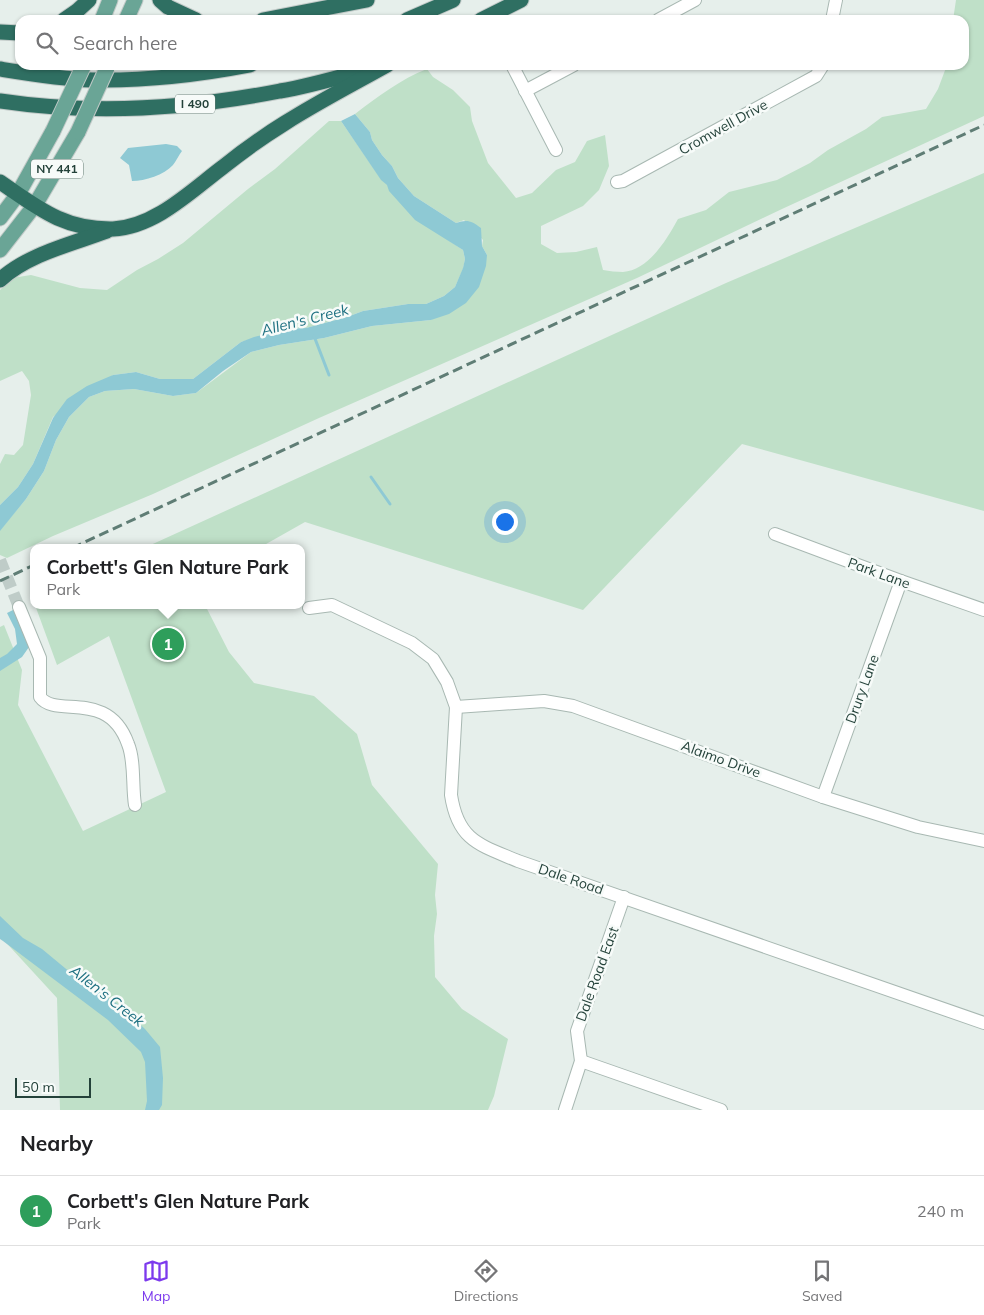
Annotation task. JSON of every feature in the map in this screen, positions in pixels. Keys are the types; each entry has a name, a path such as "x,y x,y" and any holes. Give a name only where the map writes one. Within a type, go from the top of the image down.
{"highway":[{"path":"71,15 89,0"},
{"path":"160,0 168,7 185,15"},
{"path":"289,15 367,0"},
{"path":"418,15 453,0"},
{"path":"491,15 521,0"},
{"path":"0,32 15,33"},
{"name":"I 490","path":"0,70 92,80 137,79 223,70"},
{"name":"I 490","path":"0,101 35,106 103,110 184,106 281,91 367,70"},
{"path":"0,280 8,272 37,257 114,229 131,226 150,219 169,207 236,156 285,123 378,70"},
{"path":"0,182 35,206 70,224 91,228 114,229"}],"main road":[{"path":"104,15 110,0"},
{"path":"128,15 135,0"},
{"name":"NY 441","path":"0,218 18,194 53,131 81,70"},
{"name":"NY 441","path":"0,250 35,206 78,132 106,70"}],"street":[{"path":"668,15 696,0"},
{"path":"833,15 836,0"},
{"path":"514,70 556,150"},
{"path":"525,91 565,70"},
{"name":"Cromwell Drive","path":"617,182 622,182 816,76 820,70"},
{"name":"Park Lane","path":"776,534 984,610"},
{"name":"Drury Lane","path":"823,797 901,581"},
{"name":"Dale Road","path":"309,608 332,606 412,644 433,659 447,682 456,707 451,794 456,816 467,835 480,844 518,861 984,1023"},
{"path":"19,607 40,658 40,697 45,702 53,705 82,706 97,710 116,724 125,736 131,752 135,805"},
{"name":"Alaimo Drive","path":"456,707 544,701 573,706 823,797 918,827 984,841"},
{"name":"Dale Road East","path":"565,1110 580,1061 577,1031 624,897"},
{"path":"580,1061 722,1110"}],"green space":[{"path":"956,0 984,0 984,116 637,278 319,418 153,494 36,544 30,544 30,547 7,558 0,555 0,530 26,499 44,471 56,440 69,417 89,397 105,391 134,389 173,396 196,393 251,352 279,345 324,338 372,326 431,320 487,255 482,246 483,240 464,220 456,223 414,196 398,178 392,166 372,140 370,132 355,114 399,83 417,73 428,70 433,77 453,90 470,107 472,121 488,163 516,198 532,193 556,170 575,162 587,141 605,135 609,166 599,190 583,206 541,226 541,244 557,253 576,252 597,247 603,270 623,272 641,266 649,260 663,244 678,219 706,210 729,192 777,180 810,163 882,117 926,109 938,89 945,70 969,70 969,15 954,15"},
{"path":"329,121 341,121 381,179 448,240 463,250 465,259 463,269 455,287 444,296 426,304 408,304 363,311 306,328 286,329 241,342 193,379 160,379 136,372 113,375 53,417 33,464 18,487 0,505 0,464 5,454 14,455 23,445 31,395 29,381 22,371 0,381 0,290 12,278 31,275 80,288 107,290 183,243 275,169"},
{"path":"984,173 984,511 742,444 583,610 305,522 266,544 153,544 726,283"},
{"path":"36,609 207,609 229,652 254,683 314,696 357,734 372,785 438,864 435,895 437,914 434,936 435,977 462,1009 508,1039 494,1096 488,1110 60,1110 57,998 0,936 0,627 4,625 22,670 18,705 83,831 166,792 109,636 57,665"}],"water":[{"path":"355,114 370,132 372,140 392,166 398,178 414,196 456,223 469,221 481,228 482,246 487,255 486,266 479,287 466,303 449,314 431,320 372,326 324,338 279,345 251,352 223,371 196,393 173,396 134,389 105,391 89,397 69,417 56,440 44,471 26,499 0,531 0,505 18,487 33,464 53,418 67,399 87,386 113,375 136,372 160,379 193,379 241,342 254,337 286,329 306,328 363,311 408,304 426,304 444,296 455,287 465,259 463,250 415,220 389,191 387,185 381,180 341,121"},
{"path":"166,144 177,146 182,151 173,165 165,172 154,177 132,181 129,165 120,158 128,148"},
{"path":"17,608 29,647 22,657 0,671 0,658 17,644 15,629 7,613"},
{"path":"0,916 23,938 42,949 77,978 119,1005 145,1029 160,1047 163,1078 162,1105 159,1110 145,1110 147,1101 145,1062 141,1052 108,1020 0,939"}],"waterway":[{"path":"314,336 329,375"},
{"path":"371,477 390,504"}],"tunnel":[{"path":"0,560 19,607"}],"railway":[{"path":"81,544 984,125"},
{"path":"0,581 30,567"}],"place":[{"name":"Corbett's Glen Nature Park","path":"168,644"}],"water label":[{"name":"Allen's Creek","path":"305,320"},
{"name":"Allen's Creek","path":"107,996"}]}
